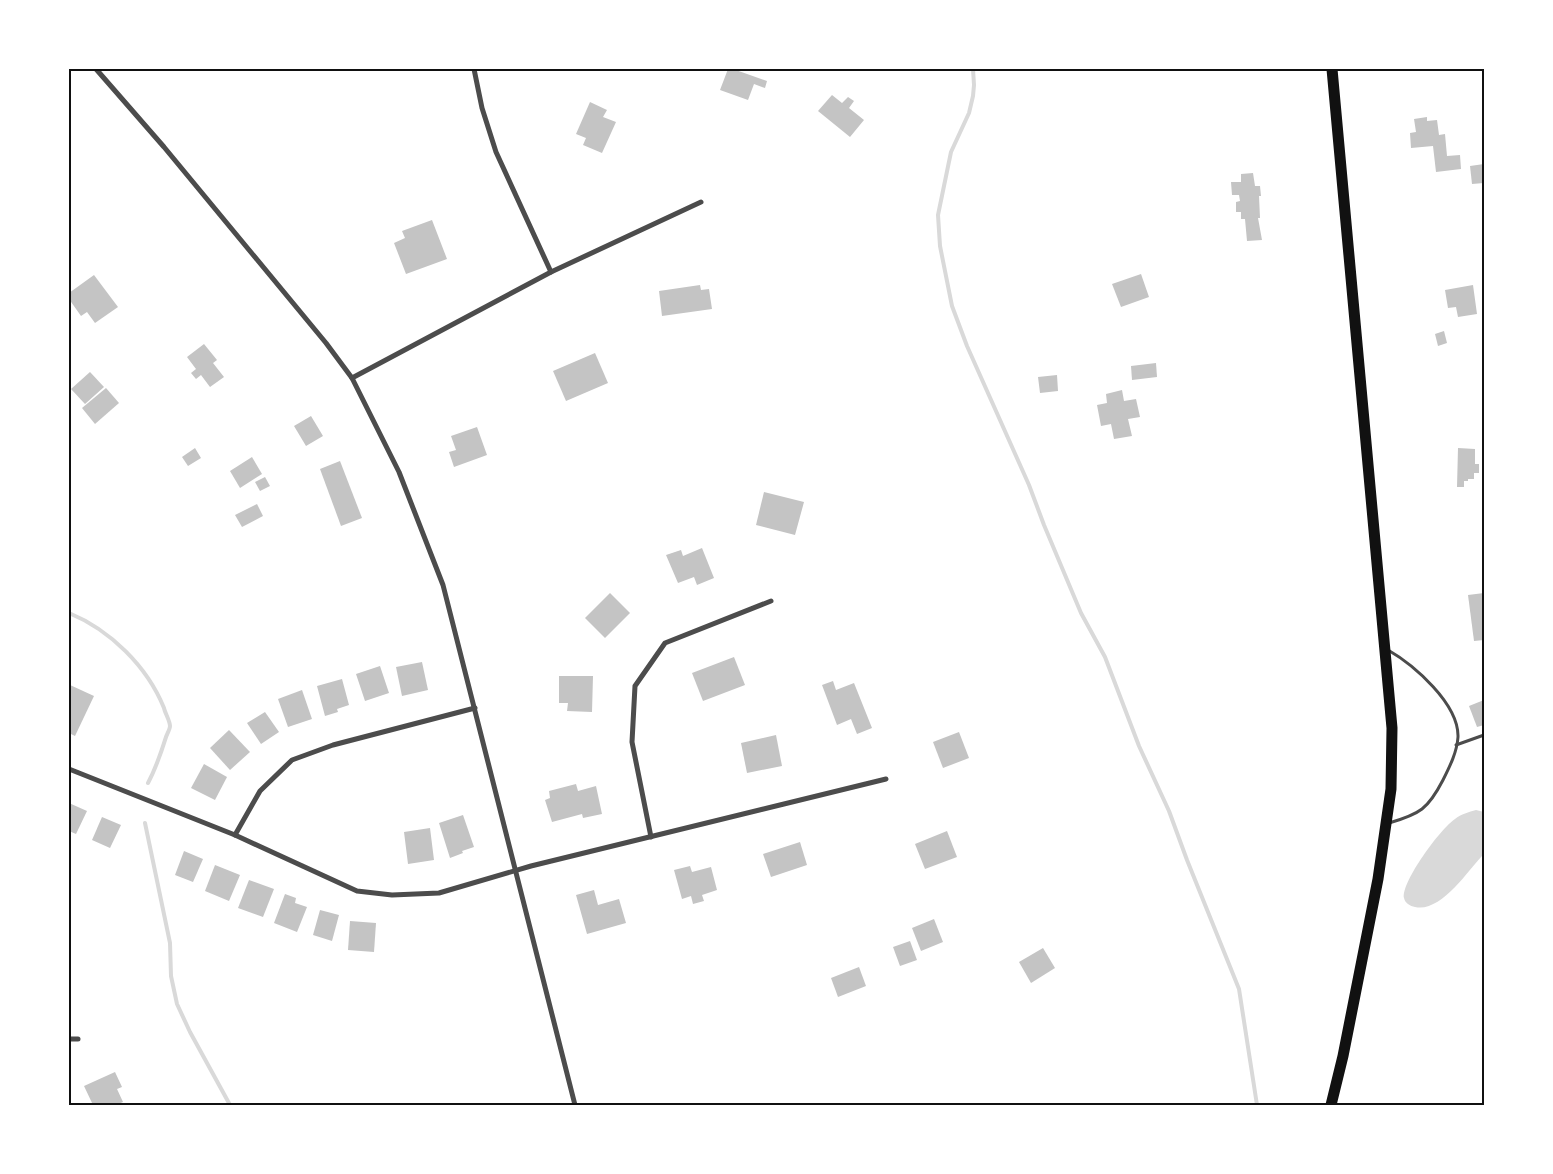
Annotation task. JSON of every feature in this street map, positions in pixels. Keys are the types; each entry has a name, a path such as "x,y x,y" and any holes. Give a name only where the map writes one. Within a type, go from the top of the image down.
{"highway":[{"path":"1331,1105 1343,1056 1378,878 1391,789 1392,728 1332,69"}],"street":[{"path":"96,69 164,147 326,343 352,378 399,472 443,585 575,1105"},
{"path":"474,69 482,108 496,152 551,272"},
{"path":"352,378 551,272 701,202"},
{"path":"651,837 632,742 636,686 665,643 771,601"},
{"path":"235,835 260,791 292,760 332,745 475,708"},
{"path":"69,768 235,835 357,891 392,895 438,892 886,779"},
{"path":"69,1039 78,1040"}],"lane":[{"path":"1384,648 1414,668 1444,700 1458,735 1455,752 1448,769 1427,806 1411,817 1386,824"},
{"path":"1456,745 1484,736"}],"shaded area":[{"path":"1476,810 1484,812 1484,852 1482,856 1452,890 1434,904 1415,907 1408,904 1404,898 1405,890 1423,856 1449,824 1465,813"}],"building":[{"path":"728,69 767,81 765,88 754,84 748,100 720,90"},
{"path":"832,95 842,103 848,97 854,101 849,108 864,120 850,137 818,111"},
{"path":"590,102 607,110 603,117 616,122 602,153 583,145 586,138 576,134"},
{"path":"1427,117 1427,121 1437,120 1439,135 1445,134 1447,156 1460,155 1461,169 1436,172 1433,146 1411,148 1410,133 1416,132 1414,119"},
{"path":"1484,164 1484,183 1472,184 1470,166"},
{"path":"1253,173 1255,186 1260,186 1260,218 1258,218 1262,240 1247,241 1245,219 1241,219 1241,212 1236,212 1236,202 1240,201 1239,195 1232,195 1231,182 1241,182 1241,174"},
{"path":"432,220 447,259 406,274 394,243 405,238 402,231"},
{"path":"1141,274 1149,297 1121,307 1112,284"},
{"path":"94,275 118,307 95,323 87,312 81,316 69,299 69,293"},
{"path":"700,285 701,290 709,289 712,309 662,316 659,291"},
{"path":"1473,285 1477,314 1458,317 1456,307 1448,308 1445,290"},
{"path":"1444,331 1447,343 1438,346 1435,334"},
{"path":"204,344 217,360 213,363 224,377 210,387 201,375 196,379 191,373 196,369 187,357"},
{"path":"595,353 608,383 566,401 553,371"},
{"path":"1156,363 1157,377 1132,380 1131,366"},
{"path":"90,372 104,387 85,404 71,389"},
{"path":"1057,375 1058,391 1040,393 1038,377"},
{"path":"106,388 119,403 95,424 82,408"},
{"path":"1122,390 1124,401 1136,399 1140,417 1128,419 1132,436 1114,439 1111,424 1101,426 1097,405 1107,403 1106,394"},
{"path":"311,416 323,436 306,446 294,426"},
{"path":"477,427 487,455 454,467 449,452 456,450 451,436"},
{"path":"195,448 201,458 188,466 182,457"},
{"path":"1458,448 1475,449 1475,464 1479,464 1479,473 1474,473 1474,479 1464,481 1464,487 1457,487"},
{"path":"252,457 262,474 240,488 230,471"},
{"path":"340,461 362,518 341,526 320,469"},
{"path":"265,477 270,486 260,491 255,482"},
{"path":"764,492 804,502 795,535 756,525"},
{"path":"257,504 263,516 242,527 235,515"},
{"path":"702,548 714,578 697,585 694,577 678,583 666,555 681,550 683,556"},
{"path":"610,593 630,613 605,638 585,618"},
{"path":"1484,593 1484,640 1474,641 1468,595"},
{"path":"734,657 745,685 703,701 692,673"},
{"path":"422,662 428,690 402,696 396,667"},
{"path":"380,666 389,693 365,701 356,674"},
{"path":"559,676 593,676 592,712 567,711 568,703 559,703"},
{"path":"342,679 349,705 337,709 338,712 325,716 317,686"},
{"path":"833,681 836,690 854,683 872,728 857,734 851,719 837,725 822,685"},
{"path":"70,685 94,696 75,736 69,733"},
{"path":"302,690 312,719 288,727 278,699"},
{"path":"1484,700 1484,725 1477,727 1469,706"},
{"path":"265,712 279,732 261,744 247,723"},
{"path":"229,730 250,752 230,770 210,748"},
{"path":"959,732 969,758 943,768 933,742"},
{"path":"776,735 782,766 747,773 741,743"},
{"path":"204,764 227,777 215,800 191,788"},
{"path":"576,784 578,791 596,786 602,814 583,818 582,814 552,822 545,800 550,798 549,791"},
{"path":"69,803 87,811 76,834 69,831"},
{"path":"463,815 474,847 450,858 439,823"},
{"path":"102,817 121,825 110,848 92,840"},
{"path":"430,828 434,860 408,864 404,832"},
{"path":"947,831 957,857 925,869 915,844"},
{"path":"800,842 807,865 771,877 763,854"},
{"path":"184,851 203,859 193,882 175,875"},
{"path":"215,865 240,875 229,901 205,891"},
{"path":"690,866 692,872 711,867 717,890 702,895 704,901 693,904 691,896 682,899 674,870"},
{"path":"249,880 274,889 263,917 238,908"},
{"path":"594,890 598,905 619,899 626,923 587,934 576,895"},
{"path":"285,894 296,898 295,903 307,907 297,932 274,923"},
{"path":"320,910 339,915 332,941 313,935"},
{"path":"934,919 943,942 921,951 912,928"},
{"path":"350,921 376,923 374,952 348,950"},
{"path":"910,941 917,960 900,966 893,947"},
{"path":"1043,948 1055,968 1031,983 1019,962"},
{"path":"859,967 866,986 838,997 831,978"},
{"path":"115,1072 122,1087 117,1089 123,1102 116,1105 93,1105 84,1086"},
{"path":"69,1083 71,1083 71,1105 69,1105"}],"waterway":[{"path":"973,69 974,85 969,113 951,152 938,215 940,246 952,306 967,346 1029,485 1081,613 1105,657 1139,746 1169,811 1239,989 1257,1105"},
{"path":"69,613 99,629 126,651 148,678 164,708 170,727 148,783"},
{"path":"145,823 170,943 171,976 177,1004 230,1105"}]}
